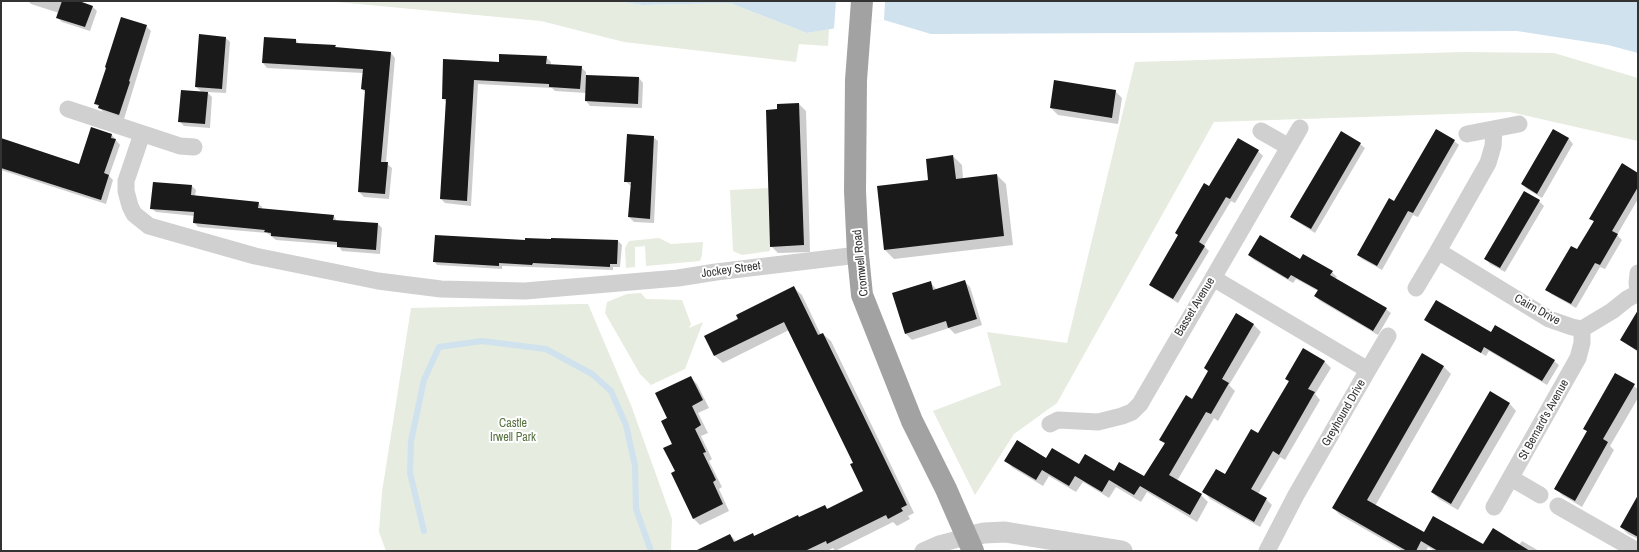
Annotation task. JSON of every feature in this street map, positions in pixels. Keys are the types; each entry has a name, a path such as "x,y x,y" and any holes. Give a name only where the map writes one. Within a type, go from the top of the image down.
{"highway":[{"name":"Cromwell Road","path":"862,1 855,129 855,191 858,255 862,295 912,421 946,489 970,544"}],"street":[{"path":"68,109 180,146 194,147"},
{"path":"1467,134 1519,124"},
{"name":"Basset Avenue","path":"1050,424 1058,420 1098,422 1132,412 1140,404 1300,128"},
{"path":"1416,288 1488,163 1494,146 1494,130"},
{"path":"1261,131 1289,147"},
{"name":"Jockey Street","path":"142,134 126,181 126,191 134,214 149,226 256,256 378,281 441,289 525,291 678,278 858,255"},
{"name":"Cairn Drive","path":"1438,251 1549,319 1560,324 1582,329"},
{"path":"1638,273 1638,290"},
{"name":"Greyhound Drive","path":"1213,278 1368,370 1296,495 1268,551"},
{"path":"1582,329 1638,293"},
{"name":"St Bernard's Avenue","path":"1494,507 1578,358 1582,343 1582,329"},
{"path":"1368,370 1388,336"},
{"path":"1511,478 1540,495"},
{"path":"1558,506 1637,551"},
{"path":"923,551 939,544 970,544 984,533 1005,532 1122,551"}],"green space":[{"path":"326,1 614,1 643,5 730,3 807,33 829,29 828,46 799,44 796,62 624,42 541,21"},
{"path":"1463,52 1554,53 1638,78 1638,141 1510,112 1214,122 1057,403 1014,434 975,495 933,411 1001,385 987,332 1067,343 1135,62"},
{"path":"768,188 770,251 742,255 733,251 730,190"},
{"path":"659,238 671,244 703,242 700,261 646,266 645,246 635,247 635,267 626,268 625,248 629,241"},
{"path":"641,293 646,299 682,300 691,324 689,328 703,322 685,369 651,385 640,374 605,313 607,302 627,294"},
{"name":"Castle Irwell Park","path":"588,304 631,405 672,519 671,551 386,551 379,532 382,492 411,308"}],"water":[{"path":"614,1 1638,1 1638,53 1608,45 1517,31 931,34 884,20 807,33 730,3 643,5"}],"pier":[{"path":"836,1 885,1 884,20 834,29"}],"building":[{"path":"62,1 79,1 93,6 85,27 56,18"},
{"path":"121,17 147,25 119,115 98,108 99,105 94,104"},
{"path":"199,34 226,37 222,89 195,87"},
{"path":"264,37 296,39 296,43 336,45 335,47 391,52 381,162 388,162 385,194 358,192 365,90 361,89 363,69 262,63"},
{"path":"499,54 547,56 546,64 582,66 580,89 549,87 549,84 474,80 467,201 440,199 446,99 442,99 443,59 499,62"},
{"path":"586,75 639,77 638,104 585,101"},
{"path":"1054,80 1116,90 1112,118 1050,108"},
{"path":"181,90 208,92 205,124 178,122"},
{"path":"799,103 804,245 770,247 766,110 777,109 777,104"},
{"path":"91,127 112,134 111,138 116,139 104,173 109,175 101,200 1,168 1,138 79,164"},
{"path":"1436,129 1455,140 1413,213 1408,211 1377,266 1357,255 1389,198 1394,201"},
{"path":"1553,129 1569,138 1537,194 1521,184"},
{"path":"1341,131 1361,143 1311,229 1290,217"},
{"path":"627,134 654,136 650,219 628,217 631,182 624,182"},
{"path":"1238,138 1259,150 1230,199 1226,197 1199,242 1205,246 1173,299 1149,285 1178,235 1175,233 1204,183 1209,186"},
{"path":"953,155 956,179 997,174 1004,236 884,250 877,186 928,180 926,159"},
{"path":"1622,163 1638,173 1638,187 1612,231 1618,234 1600,265 1595,263 1571,304 1545,290 1571,246 1577,249 1594,221 1589,219"},
{"path":"153,182 192,185 191,195 259,202 258,208 334,215 333,220 378,223 376,250 337,247 337,242 271,236 271,233 264,232 265,230 193,223 194,212 150,209"},
{"path":"1524,191 1540,200 1500,268 1484,259"},
{"path":"435,235 525,240 525,238 551,238 618,240 617,264 610,264 610,267 533,263 532,265 499,263 499,266 433,262"},
{"path":"1260,235 1300,259 1303,254 1333,271 1330,275 1387,308 1373,331 1314,296 1318,290 1291,275 1288,279 1248,255"},
{"path":"965,280 977,319 948,328 946,321 905,334 892,293 931,281 933,290"},
{"path":"794,286 818,335 823,333 907,505 901,508 903,511 888,519 886,515 827,544 826,541 805,551 695,551 730,534 734,542 753,533 754,536 798,515 799,517 825,505 827,509 863,491 850,464 853,463 784,322 714,356 704,336 738,319 736,315"},
{"path":"1436,300 1491,332 1495,325 1555,360 1542,381 1484,347 1481,353 1424,320"},
{"path":"1638,310 1638,351 1620,340"},
{"path":"1236,313 1254,324 1222,379 1229,383 1211,414 1206,412 1169,475 1202,494 1190,515 1140,486 1134,495 1109,480 1102,492 1075,476 1069,486 1042,470 1036,480 1004,461 1017,440 1046,458 1052,448 1079,464 1085,454 1114,471 1119,462 1144,476 1165,443 1159,440 1186,395 1192,399 1208,371 1204,368"},
{"path":"1303,348 1325,361 1308,389 1315,392 1279,455 1273,451 1251,489 1267,498 1254,522 1202,492 1216,469 1225,474 1251,429 1258,433 1289,381 1285,379"},
{"path":"1422,353 1444,366 1367,500 1424,532 1433,516 1483,544 1493,528 1530,551 1438,551 1421,541 1416,551 1407,551 1332,508"},
{"path":"1615,373 1635,384 1603,439 1608,442 1575,501 1554,489 1587,431 1583,429"},
{"path":"691,376 703,400 692,406 701,425 695,429 706,452 703,453 716,480 713,482 723,504 693,519 671,473 675,471 663,448 672,444 661,421 667,418 655,393"},
{"path":"1490,391 1510,403 1451,504 1431,492"},
{"path":"1638,495 1638,537 1620,527"}],"waterway":[{"path":"424,531 410,473 411,441 424,380 439,347 482,341 546,349 592,374 611,391 626,425 635,466 636,509 651,551"}]}
